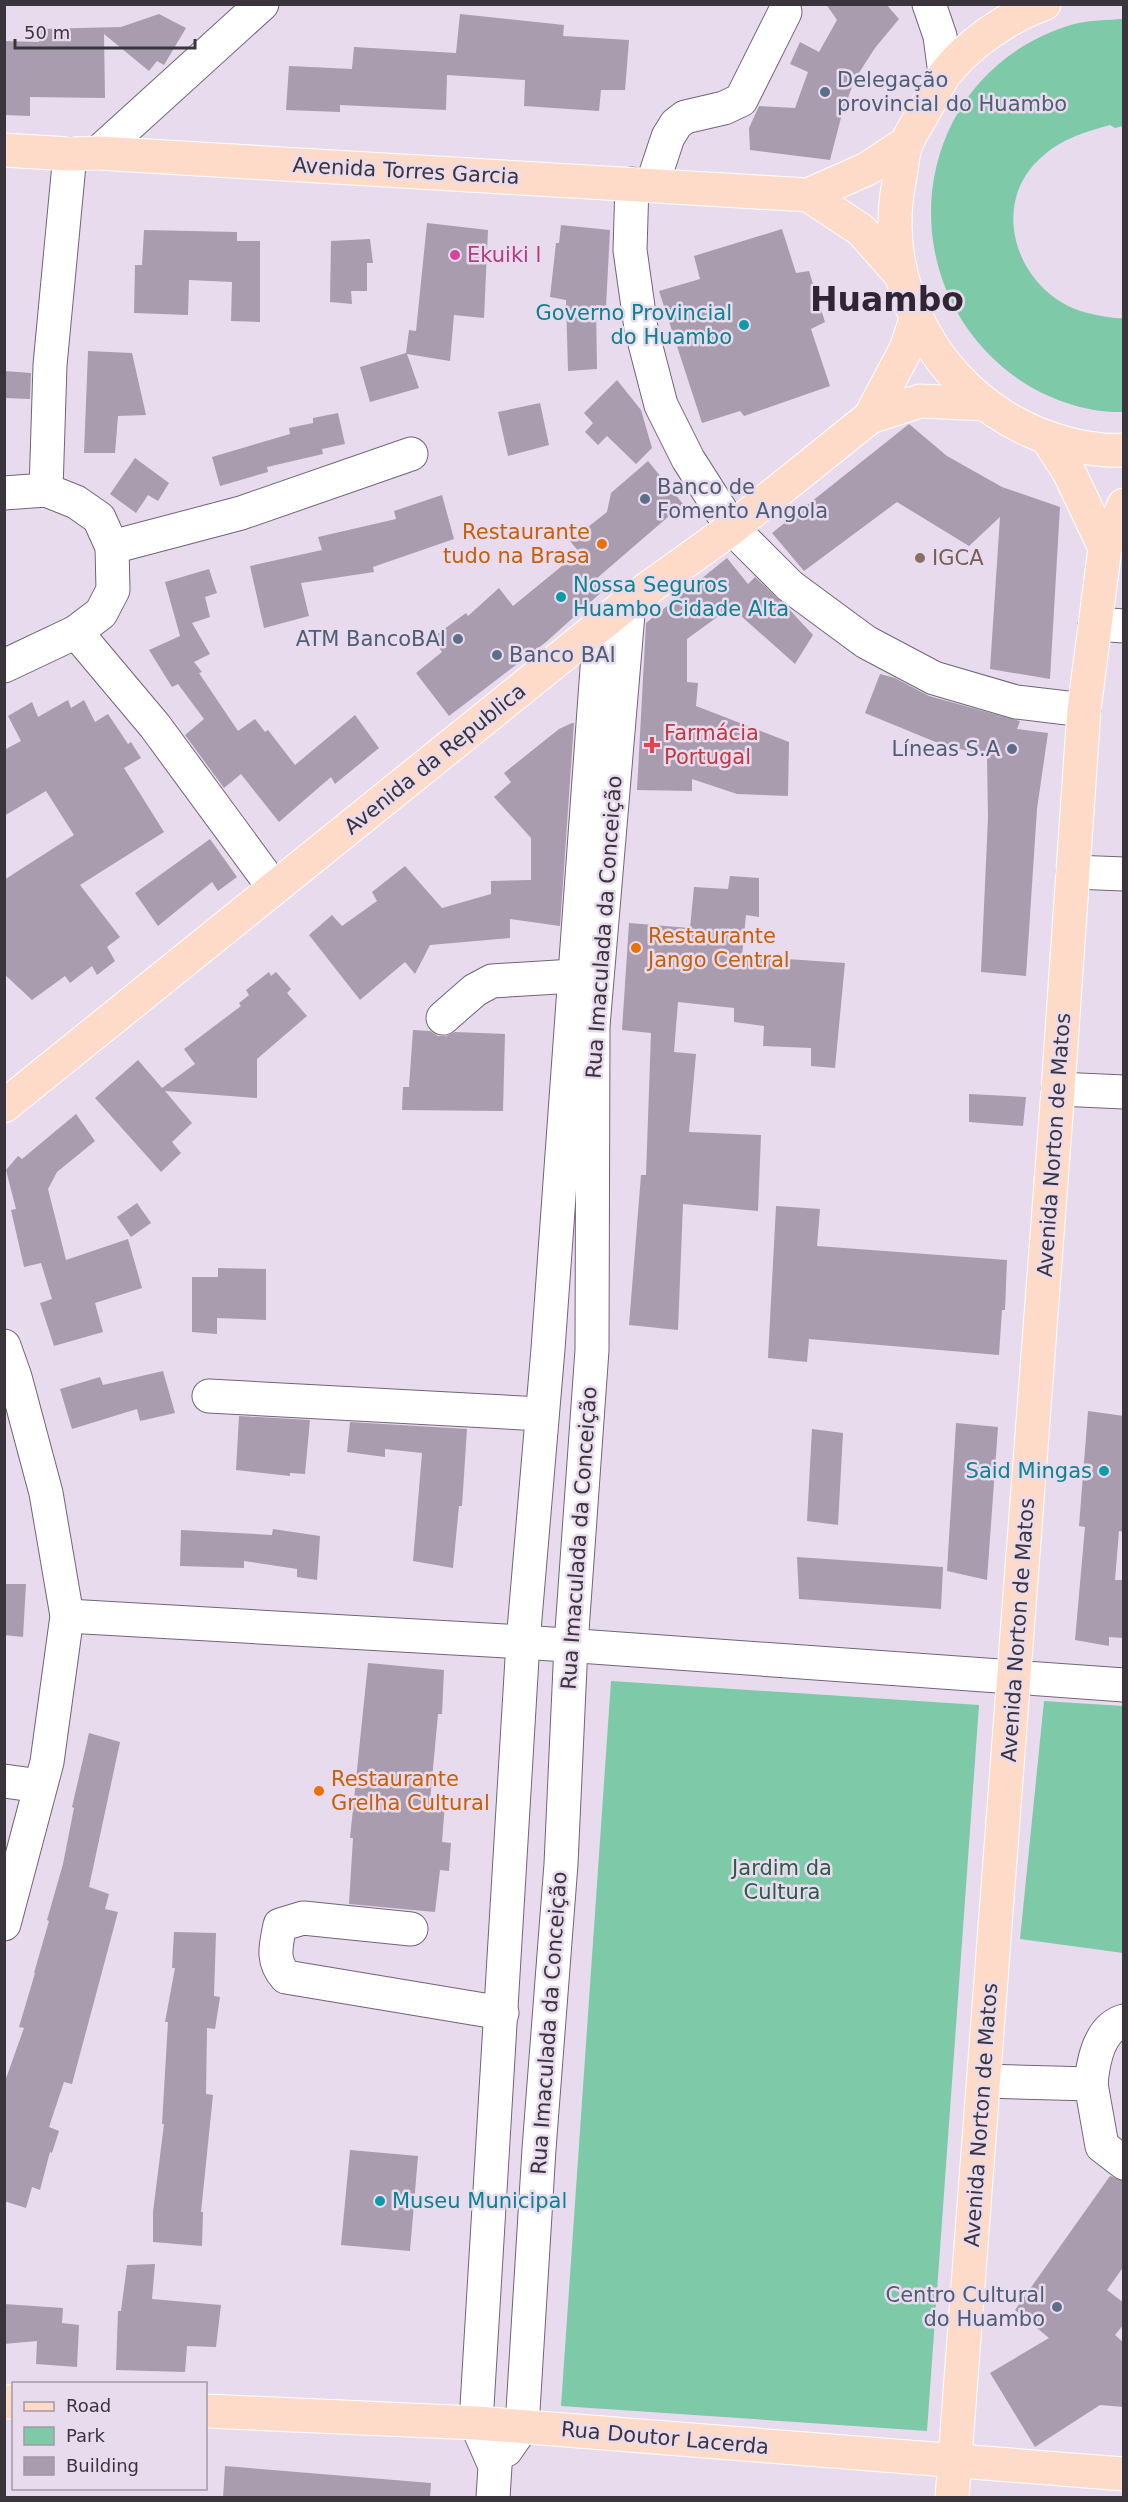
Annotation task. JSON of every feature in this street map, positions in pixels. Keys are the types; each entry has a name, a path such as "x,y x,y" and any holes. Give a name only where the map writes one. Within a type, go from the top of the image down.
{"main road":[{"path":"1026,6 982,37 945,74 906,143 894,208 900,274 916,319 946,366 986,404 1015,424 1047,438 1110,451 1124,450"},
{"path":"808,195 867,169 906,143"},
{"name":"Avenida Torres Garcia","path":"4,150 808,195"},
{"path":"808,195 861,230 900,274"},
{"path":"870,417 906,349 916,319"},
{"path":"870,417 920,400 986,404"},
{"name":"Avenida da Republica","path":"4,1106 629,602 732,528 870,417"},
{"path":"1047,438 1069,472 1105,548"},
{"name":"Avenida Norton de Matos","path":"952,2498 1058,1089 1084,710 1109,625 1105,548 1124,505"},
{"name":"Rua Doutor Lacerda","path":"207,2411 476,2423 1124,2474"}],"street":[{"path":"46,490 50,366 84,153 262,4"},
{"path":"929,4 940,36 945,74"},
{"path":"785,12 741,100 724,108 685,117 676,124 642,185 630,250 641,328 662,405 688,459 732,528 790,586 866,642 934,678 1016,702 1084,710"},
{"path":"112,547 242,513 411,454"},
{"path":"4,493 46,490 76,502 99,518 112,547 113,590 101,613 76,632 4,666"},
{"name":"Rua Imaculada da Conceição","path":"494,2482 522,2427 539,2149 561,1864 571,1645 592,1350 593,1026 629,602"},
{"name":"Rua Imaculada da Conceição","path":"494,2482 476,2423 523,1642 548,1349 600,627"},
{"path":"76,632 155,726 273,888"},
{"path":"1073,872 1124,874"},
{"path":"444,1018 474,990 492,981 574,976"},
{"path":"1058,1089 1124,1092"},
{"path":"4,1346 15,1377 46,1493 67,1616 47,1762 4,1924"},
{"path":"548,1349 592,1350"},
{"path":"209,1395 542,1414"},
{"path":"67,1616 571,1645 1124,1686"},
{"path":"4,1781 40,1786"},
{"path":"510,1864 561,1864"},
{"path":"411,1929 303,1917 280,1925 274,1956 278,1969 286,1977 502,2013"},
{"path":"1124,2021 1114,2024 1101,2041 1092,2066 1091,2084 1102,2146 1124,2163"},
{"path":"984,2081 1091,2084"},
{"path":"494,2146 539,2149"}],"green space":[{"path":"1123,19 1123,126 1115,128 1110,125 1084,133 1059,144 1044,155 1026,176 1016,199 1013,224 1018,248 1029,271 1046,290 1067,305 1092,314 1123,318 1123,412 1108,412 1063,402 1022,382 1010,373 969,331 944,283 932,231 934,178 950,128 978,84 1020,48 1074,24"},
{"name":"Jardim da Cultura","path":"611,1681 979,1705 927,2431 561,2406"},
{"path":"1044,1701 1123,1706 1123,1953 1020,1939"}],"building":[{"name":"Delegação provincial do Huambo","path":"826,4 886,4 899,19 875,48 855,79 842,114 830,160 750,150 749,128 759,106 795,108 808,72 790,64 800,42 819,52 837,20"},
{"path":"159,14 186,28 164,65 157,61 149,71 104,34 105,98 30,97 30,116 4,115 4,41 39,42 39,29 121,27"},
{"path":"460,14 564,25 563,36 629,40 625,90 601,90 599,111 524,106 525,80 447,75 446,110 340,105 340,112 286,110 289,66 352,69 354,47 456,53"},
{"path":"427,223 488,230 484,318 454,315 450,361 407,354 419,388 370,402 360,367 406,353 409,330 416,331"},
{"path":"561,225 610,230 606,307 596,305 597,369 568,371 566,300 550,297 556,243 559,243"},
{"name":"Governo Provincial do Huambo","path":"782,229 796,273 809,271 825,322 811,329 830,386 744,416 740,411 702,423 659,291 700,279 694,256"},
{"path":"144,230 237,232 237,241 260,241 260,322 231,321 232,282 189,280 188,315 134,313 135,265 142,265"},
{"path":"370,239 373,263 367,263 367,291 351,291 352,304 330,302 331,241"},
{"path":"88,351 132,353 146,415 118,416 115,453 84,453"},
{"path":"4,371 31,373 30,399 4,398"},
{"path":"617,380 641,410 652,448 636,464 607,436 598,445 585,432 593,423 584,413"},
{"path":"540,403 549,445 508,456 498,412"},
{"path":"338,413 345,444 322,449 323,454 267,467 268,472 220,486 212,457 290,434 289,428 313,423 313,418"},
{"path":"909,424 947,456 1002,487 1060,507 1050,679 990,669 1000,517 969,546 897,502 804,571 772,533"},
{"path":"135,458 169,483 158,501 148,495 136,513 110,494"},
{"path":"648,461 683,504 596,579 605,589 546,642 449,716 416,673 442,652 432,638 466,613 468,616 499,588 513,606 579,552 570,541 607,512 611,493"},
{"path":"442,495 454,539 373,567 374,572 301,583 309,616 264,628 250,566 322,550 318,537 396,519 394,511"},
{"path":"727,558 748,584 755,577 813,635 795,664 731,607 687,639 687,682 698,683 696,706 789,742 788,796 737,794 692,779 692,791 637,790 646,623"},
{"path":"209,569 217,593 205,597 210,617 192,623 210,654 194,662 238,731 255,719 265,732 268,730 295,765 355,715 379,748 335,784 331,777 279,822 241,774 224,788 185,735 204,719 178,684 172,687 149,650 180,636 165,582"},
{"path":"880,674 895,678 929,696 1020,721 1017,729 1048,733 1037,809 1026,976 981,972 988,818 987,756 938,743 865,713"},
{"path":"68,700 71,708 84,700 95,722 108,714 128,744 131,742 141,758 124,768 164,832 80,885 120,937 107,947 115,961 97,975 92,966 70,983 65,976 32,1000 4,974 4,880 74,835 46,791 4,816 4,750 21,741 8,716 32,702 38,717"},
{"path":"574,723 560,926 510,919 510,938 430,945 415,974 405,962 360,1000 309,935 332,915 342,926 377,901 372,892 405,866 442,908 491,894 491,881 531,880 531,838 494,797 511,782 504,773 559,729"},
{"path":"210,839 237,877 218,891 212,882 158,926 135,893"},
{"path":"730,876 759,878 759,917 746,915 742,956 845,963 835,1068 811,1066 811,1048 763,1046 764,1026 734,1022 734,1008 678,1002 674,1052 696,1054 689,1132 761,1135 758,1211 683,1204 678,1330 629,1325 641,1175 646,1175 651,1033 622,1030 629,923 690,928 694,887 728,889"},
{"path":"269,972 271,976 276,972 291,989 287,993 307,1016 257,1059 257,1098 165,1091 192,1123 172,1142 181,1153 161,1172 95,1098 138,1060 162,1088 195,1064 184,1049 241,1006 239,1003 249,995 246,990"},
{"path":"413,1030 430,1031 438,1036 446,1036 455,1032 505,1034 503,1111 402,1110 403,1087 409,1087"},
{"path":"969,1094 1026,1097 1023,1126 969,1122"},
{"path":"76,1114 95,1141 57,1172 48,1189 66,1260 128,1239 142,1288 95,1303 103,1332 54,1346 40,1303 52,1299 41,1263 24,1267 11,1210 16,1209 6,1170 18,1156 22,1159"},
{"path":"137,1203 151,1223 131,1237 117,1217"},
{"path":"776,1206 820,1209 817,1246 1007,1260 1005,1310 1002,1310 999,1355 809,1339 807,1362 768,1358"},
{"path":"218,1268 266,1269 266,1320 217,1318 217,1334 192,1332 192,1277 218,1277"},
{"path":"163,1371 175,1413 140,1421 137,1409 72,1429 60,1389 100,1377 103,1385"},
{"path":"1088,1411 1124,1416 1124,1532 1119,1531 1115,1580 1124,1580 1124,1638 1109,1637 1109,1646 1075,1640 1085,1527 1079,1526"},
{"path":"239,1416 310,1420 305,1474 290,1473 290,1476 236,1470"},
{"path":"350,1422 467,1429 462,1506 459,1506 453,1568 413,1561 422,1453 385,1449 385,1457 347,1452"},
{"path":"956,1423 998,1427 987,1580 947,1571"},
{"path":"812,1429 843,1433 838,1525 807,1521"},
{"path":"273,1529 320,1536 317,1580 297,1577 297,1569 244,1561 244,1568 180,1566 181,1530 272,1535"},
{"path":"797,1557 943,1567 941,1609 799,1599"},
{"path":"4,1584 26,1584 23,1637 4,1635"},
{"path":"368,1663 444,1670 442,1714 438,1714 430,1801 445,1803 442,1842 451,1843 449,1871 440,1870 435,1912 349,1904 353,1838 350,1838"},
{"path":"89,1733 120,1742 89,1887 109,1894 105,1909 118,1912 72,2084 64,2082 49,2127 59,2131 52,2153 50,2152 40,2190 32,2187 26,2208 4,2201 4,2084 24,2028 19,2027 63,1864 74,1808 72,1807"},
{"path":"174,1932 216,1933 214,1996 220,1997 215,2029 207,2028 206,2094 213,2095 201,2212 203,2212 202,2246 153,2242 153,2212 164,2124 162,2124 168,2022 165,2022 175,1968 172,1968"},
{"name":"Museu Municipal","path":"350,2150 418,2156 410,2251 341,2245"},
{"name":"Centro Cultural do Huambo","path":"1110,2176 1124,2181 1124,2266 1107,2290 1124,2303 1124,2324 1115,2335 1124,2343 1124,2407 1100,2405 1035,2447 990,2373 1049,2338 1015,2310"},
{"path":"155,2264 152,2299 221,2305 216,2347 187,2346 185,2372 116,2370 118,2311 121,2311 127,2265"},
{"path":"4,2304 63,2308 62,2323 79,2325 77,2367 36,2364 37,2341 4,2344"},
{"path":"225,2466 431,2483 430,2498 223,2498"}],"place":[{"name":"Delegação provincial do Huambo","path":"825,92"},
{"name":"Ekuiki l","path":"455,255"},
{"name":"Governo Provincial do Huambo","path":"744,325"},
{"name":"Banco de Fomento Angola","path":"645,499"},
{"name":"Restaurante tudo na Brasa","path":"602,544"},
{"name":"IGCA","path":"920,558"},
{"name":"Nossa Seguros Huambo Cidade Alta","path":"561,597"},
{"name":"ATM BancoBAI","path":"458,639"},
{"name":"Banco BAI","path":"497,655"},
{"name":"Farmácia Portugal","path":"652,745"},
{"name":"Líneas S.A","path":"1012,749"},
{"name":"Restaurante Jango Central","path":"636,948"},
{"name":"Said Mingas","path":"1104,1471"},
{"name":"Restaurante Grelha Cultural","path":"319,1791"},
{"name":"Museu Municipal","path":"380,2201"},
{"name":"Centro Cultural do Huambo","path":"1057,2307"}],"district":[{"name":"Huambo","path":"887,299"}]}
